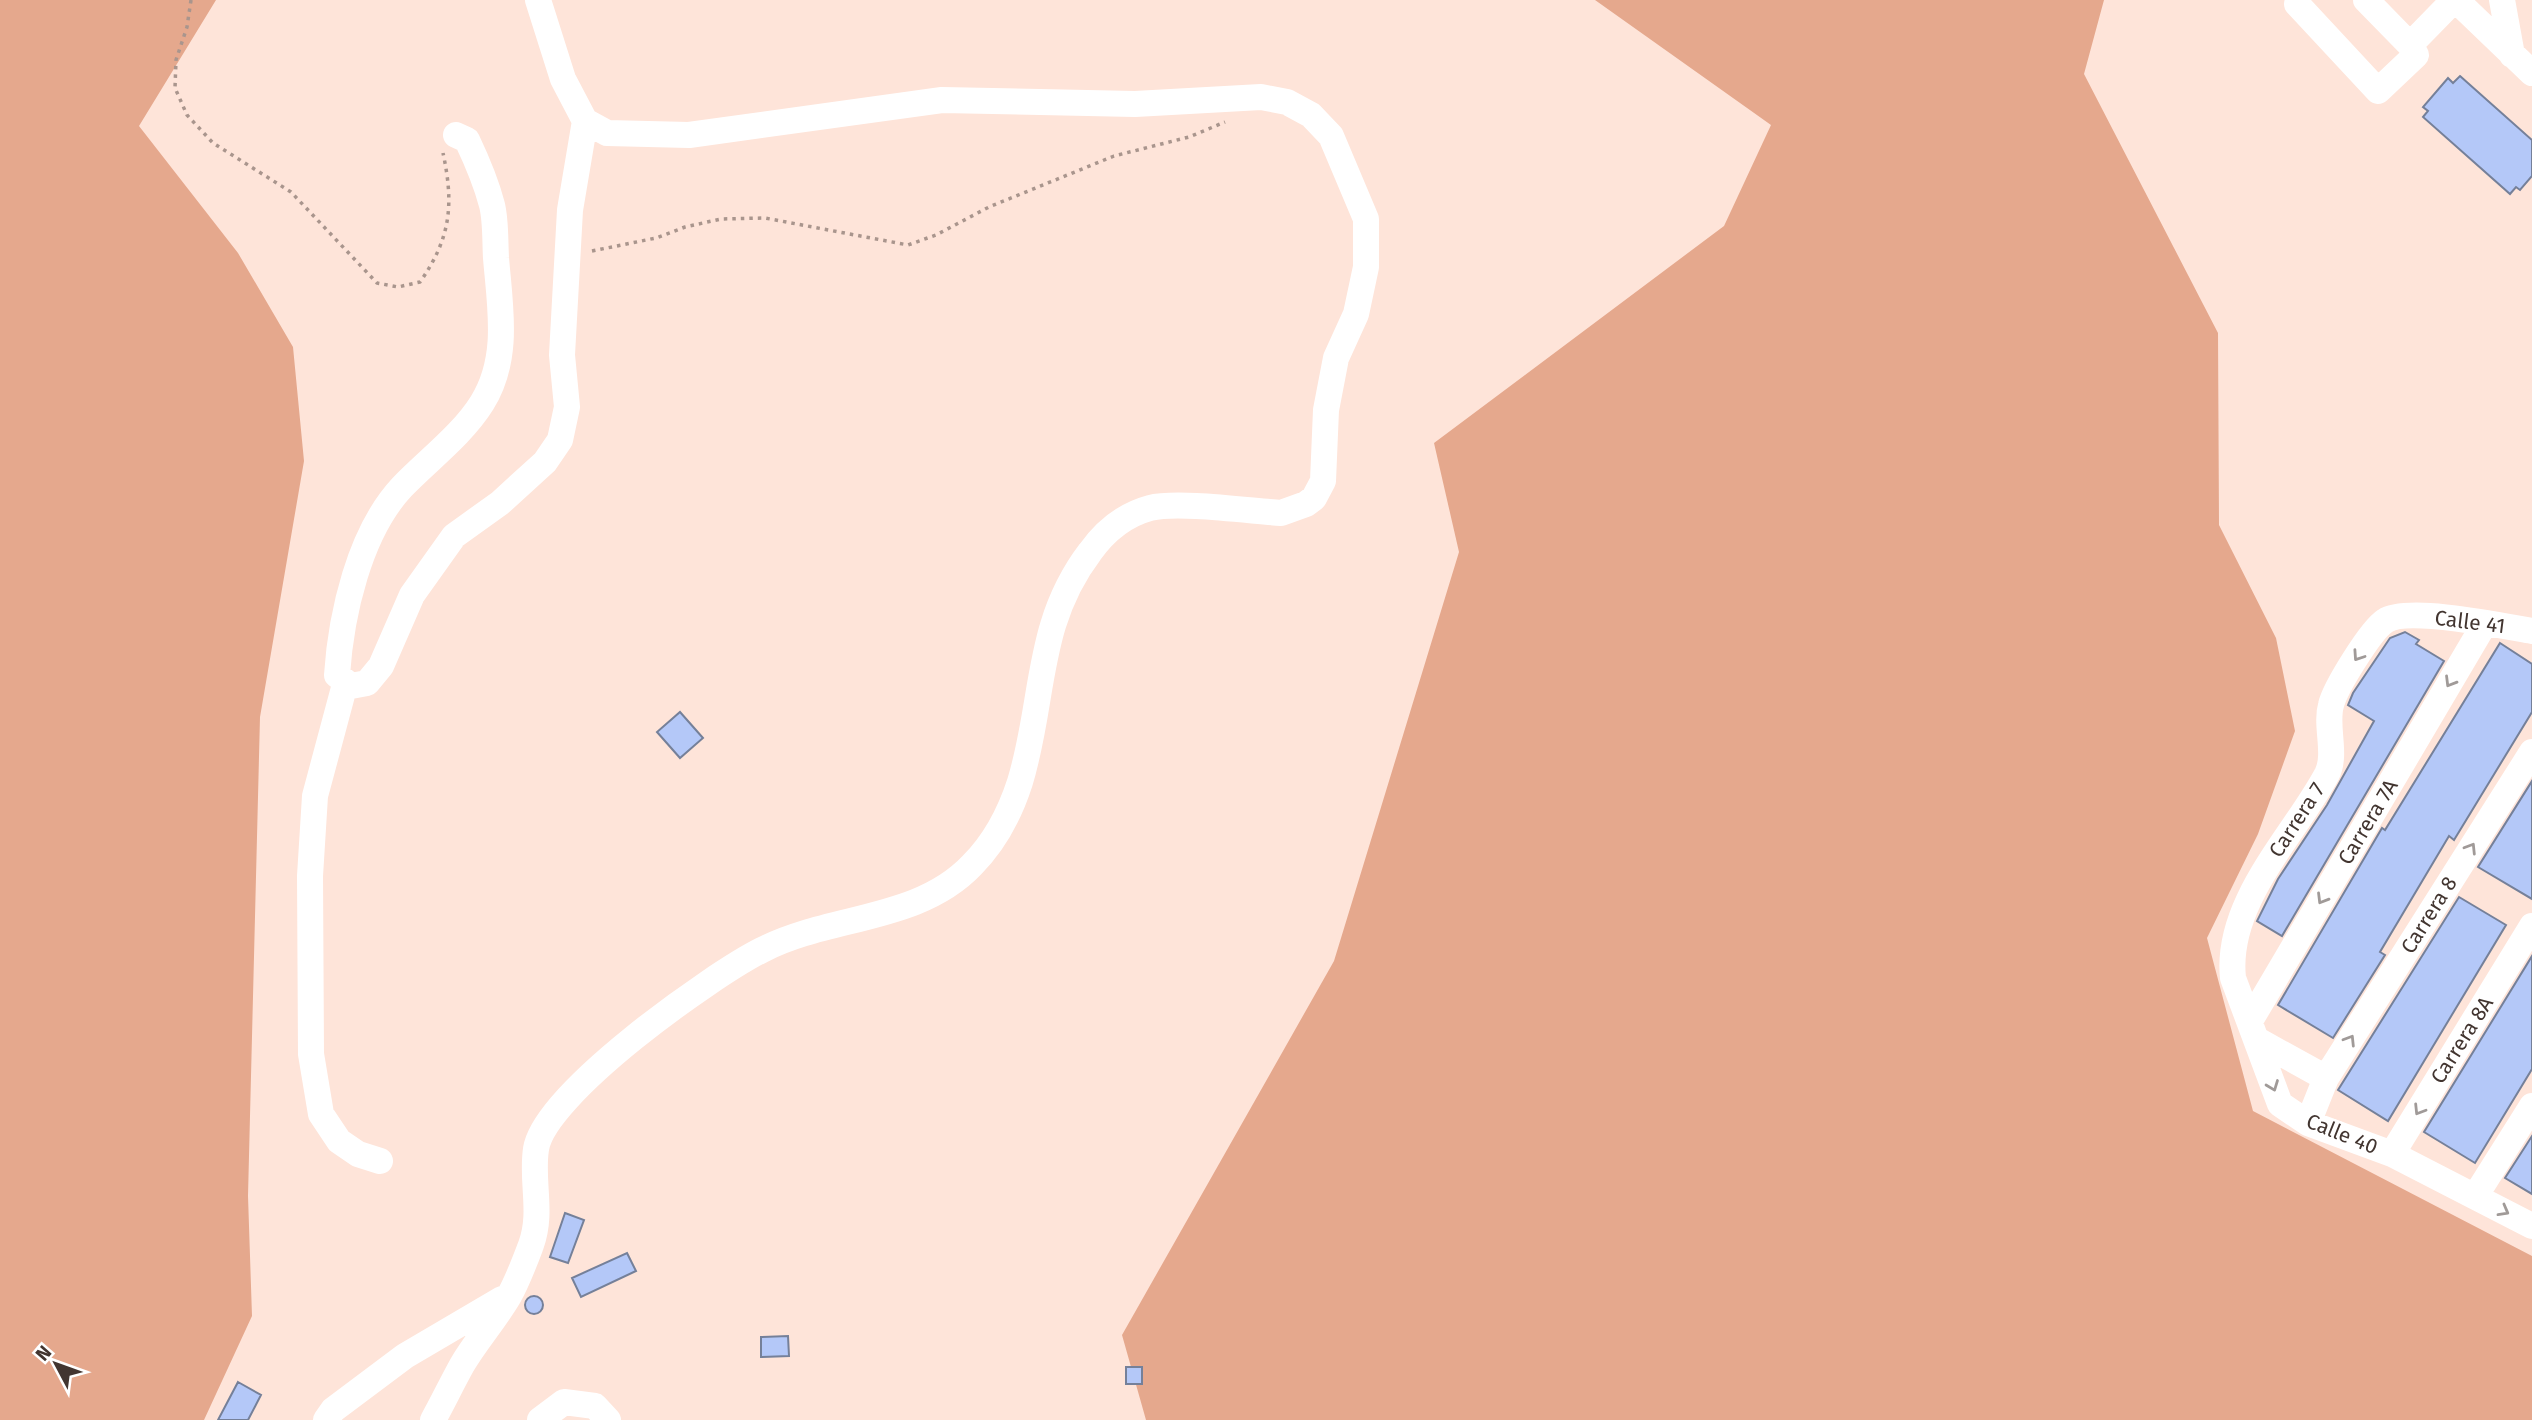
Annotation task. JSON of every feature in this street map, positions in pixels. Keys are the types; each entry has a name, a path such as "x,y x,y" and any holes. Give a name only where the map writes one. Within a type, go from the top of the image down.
{"street":[{"path":"433,1420 463,1363 510,1294 533,1241 539,1209 536,1148 554,1113 588,1079 681,1003 755,954 782,941 939,893 985,850 1007,816 1021,777 1049,633 1060,600 1078,567 1110,528 1135,513 1161,506 1290,512 1306,504 1319,490 1324,471 1326,410 1336,358 1352,325 1363,291 1367,255 1366,219 1331,136 1322,124 1300,107 1287,102 1244,99 1135,104 942,100 689,135 607,134 585,121 563,79 538,0"},
{"path":"2297,4 2378,91 2416,55 2410,45 2366,0"},
{"path":"2410,45 2455,0 2532,73"},
{"path":"2502,0 2512,54"},
{"path":"456,135 467,140 492,208 501,331 498,367 483,402 471,418 400,490 375,530 345,613 337,675 345,684 362,685 381,666 412,595 454,536 500,503 545,462 560,440 567,407 562,355 573,183 585,121"},
{"name":"Calle 41","path":"2408,614 2532,631"},
{"name":"Carrera 7","path":"2240,929 2259,880 2328,771 2330,706 2356,656 2385,621 2408,614"},
{"name":"Carrera 7A","path":"2255,1031 2485,623"},
{"path":"345,684 314,796 310,876 311,1054 321,1114 338,1141 358,1154 380,1161"},
{"name":"Carrera 8","path":"2308,1123 2326,1078 2532,752"},
{"name":"Carrera 8A","path":"2392,1154 2532,926"},
{"name":"Calle 40","path":"2240,929 2231,959 2234,978 2280,1104 2308,1123 2392,1154 2532,1226"},
{"path":"2255,1031 2326,1078"},
{"path":"2476,1195 2532,1106"},
{"path":"326,1420 333,1410 405,1356 510,1294"},
{"path":"540,1420 564,1402 595,1406 608,1420"}],"path":[{"path":"191,0 176,69 175,88 187,115 213,144 292,192 354,262 377,283 398,287 421,282 432,265 451,214 442,146 446,135 456,135"},
{"path":"569,253 656,238 685,227 721,219 765,218 908,245 936,235 989,207 1114,156 1189,137 1221,125 1236,114 1244,99"}],"shaded area":[{"path":"0,0 216,0 139,126 238,253 293,347 304,461 260,717 248,1196 252,1316 204,1420 0,1420"},
{"path":"1595,0 2104,0 2084,74 2218,333 2219,525 2276,638 2295,731 2258,834 2207,938 2253,1111 2532,1256 2532,1420 1146,1420 1122,1335 1334,961 1459,552 1434,443 1724,226 1771,125"}],"building":[{"path":"2460,76 2532,140 2532,176 2520,190 2516,187 2510,194 2423,117 2428,111 2423,107 2448,78 2453,83"},
{"path":"2405,632 2419,640 2416,644 2444,661 2282,936 2257,921 2278,879 2327,805 2374,721 2348,705 2353,693 2390,638"},
{"path":"2500,643 2532,664 2532,712 2454,840 2449,836 2380,952 2385,955 2333,1038 2278,1005 2382,828 2385,830"},
{"path":"680,712 703,738 680,758 657,732"},
{"path":"2532,781 2532,899 2478,867"},
{"path":"2459,897 2506,925 2388,1121 2338,1090"},
{"path":"2532,956 2532,1069 2475,1163 2424,1132"},
{"path":"2532,1136 2532,1194 2505,1178"},
{"path":"565,1213 584,1220 568,1263 550,1257"},
{"path":"627,1253 636,1271 581,1297 572,1278"},
{"path":"530,1296 538,1296 543,1305 541,1312 530,1314 525,1309 525,1301"},
{"path":"788,1336 789,1356 761,1357 761,1337"},
{"path":"1126,1367 1142,1367 1142,1384 1126,1384"},
{"path":"238,1382 261,1395 248,1420 218,1420"}]}
